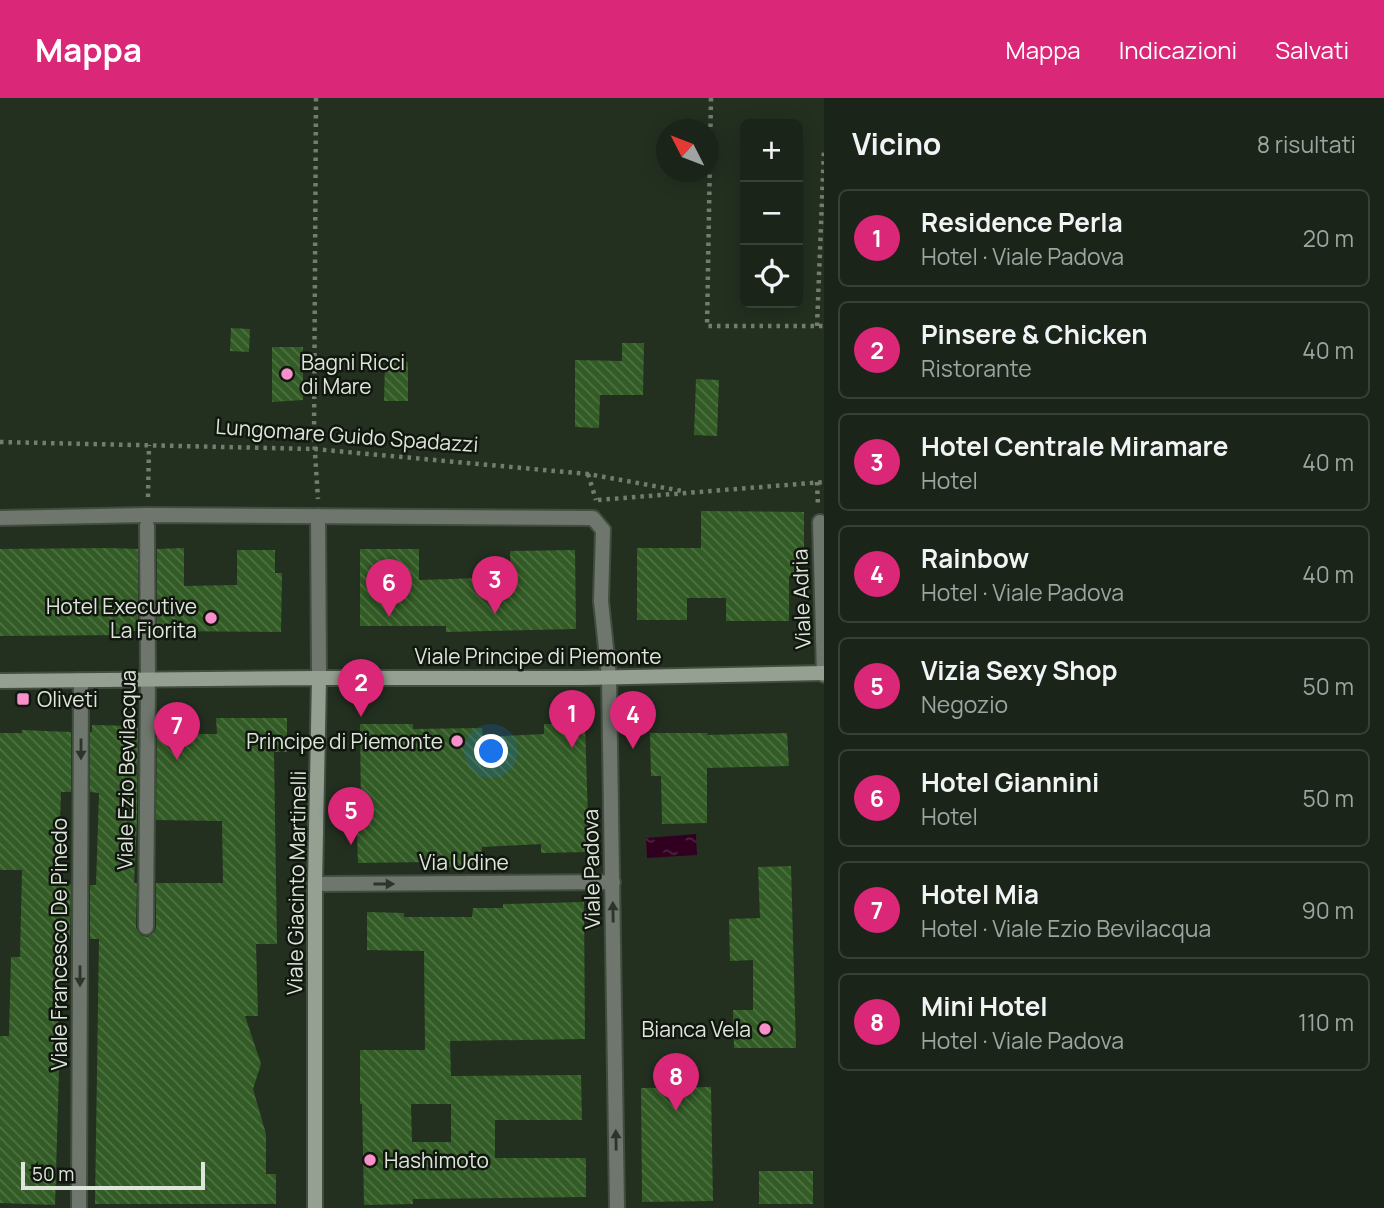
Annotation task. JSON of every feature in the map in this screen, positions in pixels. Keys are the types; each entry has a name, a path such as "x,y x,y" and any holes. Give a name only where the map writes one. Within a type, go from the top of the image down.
{"street":[{"path":"0,518 147,521 318,516"},
{"name":"Viale Padova","path":"318,516 593,518 603,530 601,601 608,677 617,1208"},
{"name":"Viale Giacinto Martinelli","path":"315,1208 318,516"},
{"name":"Viale Ezio Bevilacqua","path":"146,927 147,521"},
{"name":"Viale Adria","path":"820,522 824,674"},
{"name":"Viale Principe di Piemonte","path":"0,681 824,674"},
{"name":"Viale Francesco De Pinedo","path":"79,1208 81,680"},
{"name":"Via Udine","path":"316,884 613,882"}],"path":[{"path":"316,98 314,449 318,516"},
{"path":"711,98 707,326 824,326"},
{"path":"817,326 824,149"},
{"name":"Lungomare Guido Spadazzi","path":"0,442 314,449 588,474 690,492 824,482"},
{"path":"147,521 149,445"}],"water":[{"path":"696,834 697,855 647,858 646,838"}],"building":[{"path":"231,328 250,329 249,352 230,351"},
{"path":"622,343 644,343 643,395 600,395 599,428 575,427 575,360 622,361"},
{"name":"Bagni Ricci di Mare","path":"272,347 303,347 303,400 272,402"},
{"path":"385,362 408,362 408,401 384,401"},
{"path":"696,379 719,380 717,436 694,435"},
{"path":"701,511 804,512 804,552 796,552 796,576 789,576 789,621 726,621 726,598 687,598 687,620 637,620 637,548 701,548"},
{"path":"184,548 184,586 237,585 237,550 275,550 275,573 282,573 281,632 157,631 157,549"},
{"path":"0,549 138,549 138,631 127,631 127,635 0,636"},
{"path":"360,549 419,549 419,580 511,577 510,551 575,550 576,629 446,632 446,626 360,626"},
{"path":"216,718 287,718 287,752 274,752 277,944 256,944 258,1016 245,1016 261,1064 253,1089 266,1134 266,1174 276,1174 276,1204 95,1204 99,939 90,939 90,885 96,885 99,793 90,792 90,732 92,725 138,726 134,883 137,883 136,928 141,935 147,937 156,928 156,883 223,883 222,821 156,820 157,734 217,734"},
{"path":"360,724 413,724 413,729 482,728 483,737 544,734 544,724 585,724 589,852 541,853 541,844 482,847 482,866 431,868 430,862 358,863 356,810 361,810"},
{"path":"22,730 71,732 71,792 61,792 58,883 71,884 70,939 61,939 55,1205 0,1203 0,1036 9,1036 11,957 20,957 22,870 0,870 0,733 22,733"},
{"path":"650,733 787,733 789,766 707,768 707,823 662,824 661,776 651,776"},
{"path":"791,866 796,1048 734,1048 733,1010 753,1010 753,960 730,961 729,919 760,918 758,867"},
{"path":"584,902 585,1039 450,1041 451,1076 581,1075 582,1120 495,1120 495,1158 586,1158 586,1197 413,1199 413,1204 364,1205 360,1050 425,1050 424,951 367,950 367,912 404,913 404,917 472,917 473,908 503,908 503,904","holes":["411,1104 451,1104 451,1142 412,1142"]},
{"path":"711,1087 713,1201 642,1202 641,1088"},
{"path":"759,1171 813,1171 813,1204 759,1204"}],"place":[{"name":"Bagni Ricci di Mare","path":"287,374"},
{"name":"Hotel Centrale Miramare","path":"495,614"},
{"name":"Hotel Giannini","path":"389,617"},
{"name":"Hotel Executive La Fiorita","path":"211,618"},
{"name":"Oliveti","path":"23,699"},
{"name":"Pinsere & Chicken","path":"361,717"},
{"name":"Principe di Piemonte","path":"457,741"},
{"name":"Residence Perla","path":"572,748"},
{"name":"Rainbow","path":"633,749"},
{"name":"Hotel Mia","path":"177,760"},
{"name":"Vizia Sexy Shop","path":"351,845"},
{"name":"Bianca Vela","path":"765,1029"},
{"name":"Mini Hotel","path":"676,1111"},
{"name":"Hashimoto","path":"370,1160"}]}
